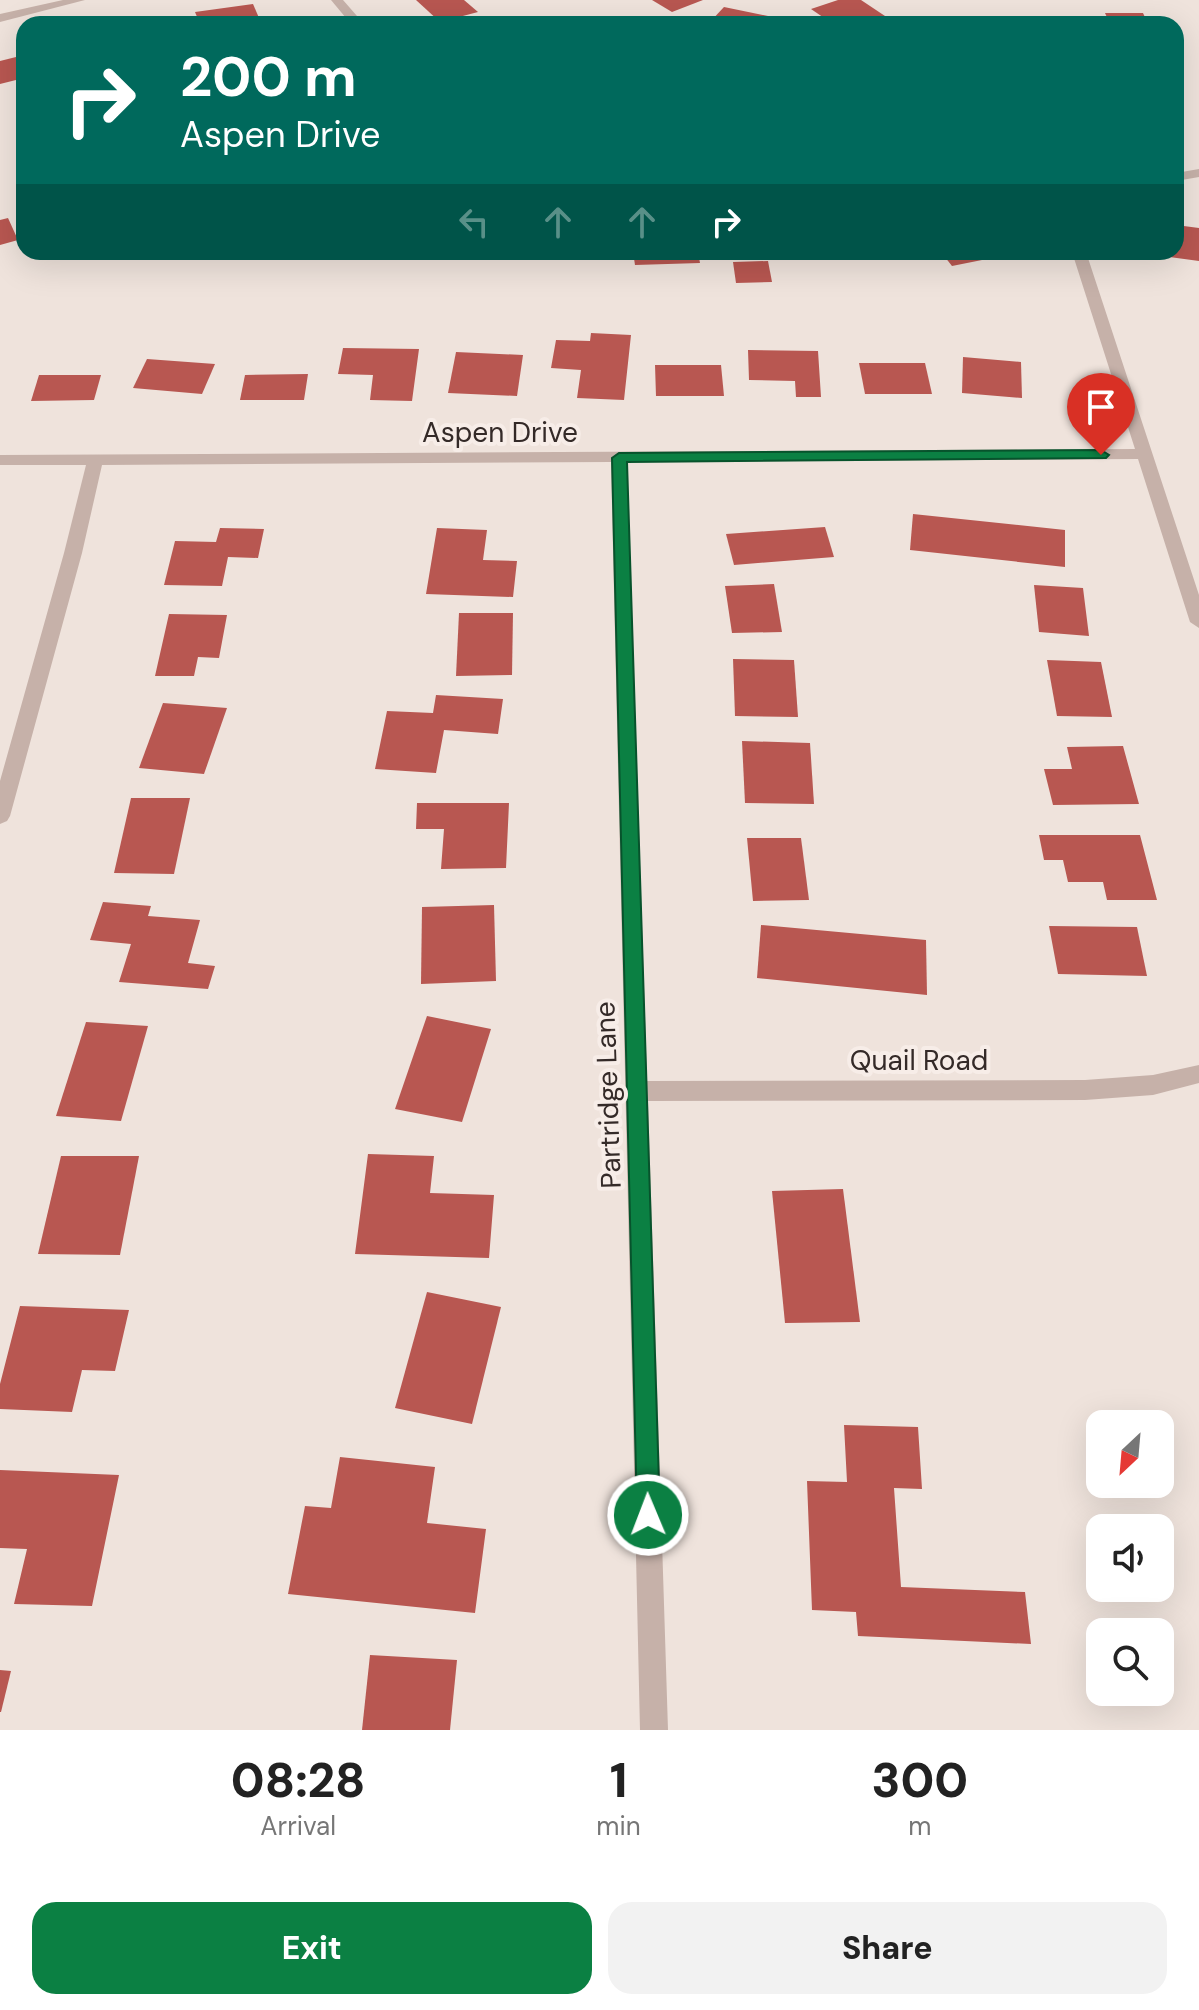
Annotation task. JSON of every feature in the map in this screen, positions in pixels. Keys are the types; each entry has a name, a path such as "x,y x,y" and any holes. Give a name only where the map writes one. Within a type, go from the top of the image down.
{"street":[{"path":"0,18 79,0"},
{"path":"337,0 351,16"},
{"path":"1082,260 1199,622"},
{"name":"Aspen Drive","path":"0,460 1145,454"},
{"name":"Partridge Lane","path":"619,458 654,1730"},
{"path":"0,816 73,553 95,460"},
{"name":"Quail Road","path":"638,1091 1085,1090 1153,1085 1199,1074"}],"building":[{"path":"416,0 464,0 478,12 463,16 433,16"},
{"path":"652,0 703,0 672,12"},
{"path":"838,0 861,0 885,16 821,16 811,9"},
{"path":"253,4 258,16 197,16 195,12"},
{"path":"724,7 768,16 716,16"},
{"path":"1105,13 1143,13 1144,16 1106,16"},
{"path":"16,57 16,80 0,84 0,61"},
{"path":"8,218 16,241 0,245 0,220"},
{"path":"1184,226 1199,228 1199,261 1184,259"},
{"path":"634,260 699,260 700,263 635,265"},
{"path":"947,260 982,260 952,266"},
{"path":"768,261 772,282 736,283 733,262"},
{"path":"591,333 631,335 624,400 577,398 581,370 551,368 556,340 590,341"},
{"path":"343,348 419,349 412,401 370,400 373,375 338,374"},
{"path":"748,350 818,351 821,397 796,397 795,381 749,380"},
{"path":"456,352 523,355 517,396 448,393"},
{"path":"963,357 1021,362 1022,398 962,393"},
{"path":"147,359 215,364 202,394 133,388"},
{"path":"859,363 925,363 932,394 865,394"},
{"path":"655,365 721,365 724,396 656,396"},
{"path":"308,374 304,400 240,400 245,375"},
{"path":"39,375 101,375 94,400 31,401"},
{"path":"913,514 1065,530 1065,567 910,550"},
{"path":"825,527 834,557 734,565 726,534"},
{"path":"220,528 264,529 258,558 228,557 222,586 164,585 175,541 216,542"},
{"path":"437,528 487,530 483,560 517,561 513,597 426,594"},
{"path":"774,584 782,632 732,633 725,586"},
{"path":"1034,585 1083,588 1089,636 1039,632"},
{"path":"459,613 513,613 512,675 456,676"},
{"path":"169,614 227,615 219,658 198,657 194,676 155,676"},
{"path":"733,659 794,660 798,717 735,716"},
{"path":"1047,660 1101,662 1112,717 1057,716"},
{"path":"436,695 503,699 498,734 444,730 436,773 375,769 387,711 433,713"},
{"path":"163,703 227,708 204,774 139,768"},
{"path":"742,741 810,743 814,804 745,803"},
{"path":"1123,746 1139,804 1053,805 1044,769 1072,769 1067,747"},
{"path":"131,798 190,798 174,874 114,873"},
{"path":"417,803 509,803 506,868 441,869 444,829 416,829"},
{"path":"1039,835 1140,835 1157,900 1107,900 1103,882 1068,882 1063,860 1044,860"},
{"path":"747,838 801,838 809,900 753,901"},
{"path":"103,902 151,906 148,916 200,920 188,963 215,966 208,989 119,982 131,944 90,940"},
{"path":"494,905 496,981 421,984 422,907"},
{"path":"761,925 926,940 927,995 757,978"},
{"path":"1049,926 1137,927 1147,976 1058,974"},
{"path":"427,1016 491,1029 462,1122 395,1109"},
{"path":"86,1022 148,1026 121,1121 56,1116"},
{"path":"368,1154 434,1156 430,1193 494,1195 489,1258 355,1254"},
{"path":"61,1156 139,1156 120,1255 38,1254"},
{"path":"843,1189 860,1322 785,1323 772,1191"},
{"path":"427,1292 501,1307 472,1424 395,1408"},
{"path":"20,1306 129,1310 115,1371 82,1370 72,1412 0,1409 0,1384"},
{"path":"844,1425 918,1427 922,1489 894,1488 901,1587 1025,1592 1031,1644 858,1636 856,1612 812,1610 807,1481 847,1482"},
{"path":"340,1457 435,1467 427,1523 486,1529 475,1613 288,1594 305,1506 331,1508"},
{"path":"0,1470 119,1475 92,1606 14,1604 27,1549 0,1548"},
{"path":"370,1655 457,1660 450,1730 362,1730"},
{"path":"0,1670 11,1671 1,1712 0,1712"}],"route":[{"path":"648,1515 619,458 1101,455"}]}
